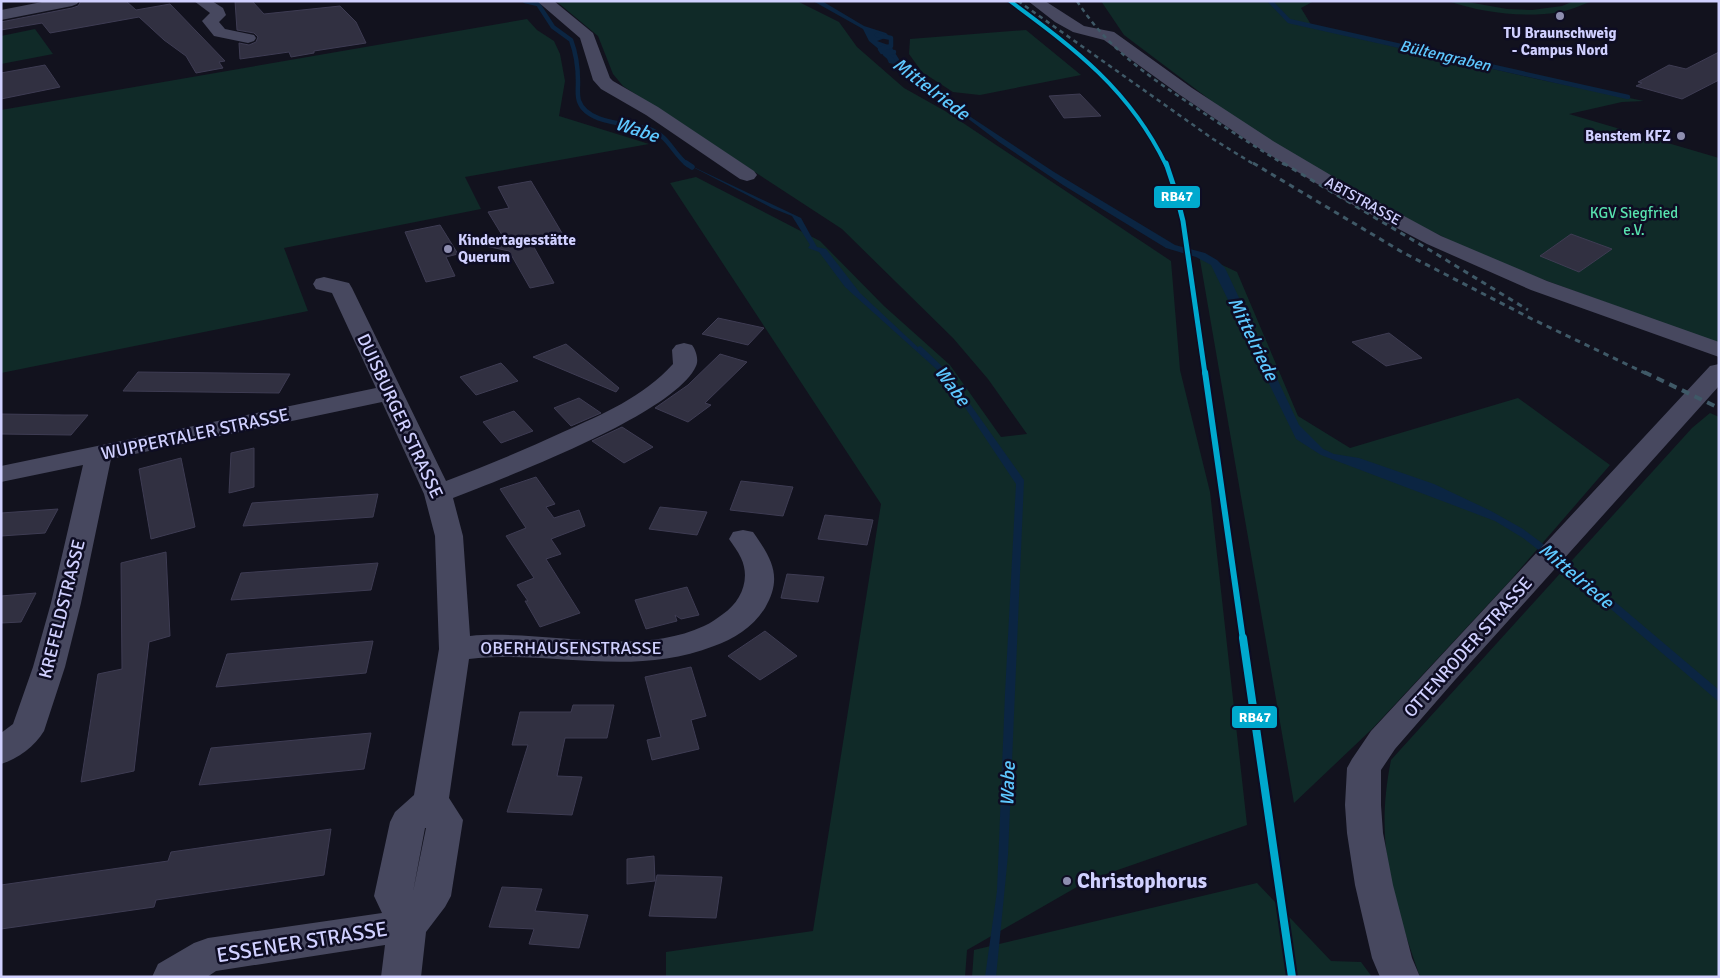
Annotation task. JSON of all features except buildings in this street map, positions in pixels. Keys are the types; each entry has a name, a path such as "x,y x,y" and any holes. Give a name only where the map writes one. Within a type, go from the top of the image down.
{"street":[{"path":"1,15 72,1"},
{"path":"201,1 218,11 218,15 210,21 220,33 248,38"},
{"path":"544,1 587,36 602,80 607,85 652,111 747,175"},
{"name":"ABTSTRASSE","path":"1035,1 1080,31 1097,35 1108,35 1184,90 1257,139 1322,178 1433,239 1538,284 1719,350"},
{"name":"DUISBURGER STRASSE","path":"324,284 341,288 438,494 449,536 455,649 431,801 444,820 432,896 407,926"},
{"path":"438,494 511,466 568,441 647,400 668,384 685,365 684,350"},
{"name":"OTTENRODER STRASSE","path":"1400,977 1392,958 1374,885 1365,833 1363,805 1364,768 1383,740 1719,371"},
{"name":"WUPPERTALER STRASSE","path":"1,474 390,393"},
{"name":"KREFELDSTRASSE","path":"1,751 27,731 49,667 66,603 99,454"},
{"name":"OBERHAUSENSTRASSE","path":"455,649 500,646 644,651 679,646 711,636 732,625 747,612 757,598 760,578 756,558 743,539"},
{"path":"401,977 407,926"},
{"name":"ESSENER STRASSE","path":"172,977 208,955 313,938 407,926"}],"green space":[{"path":"556,1 797,1 839,22 857,47 904,88 945,111 1171,261 1180,370 1210,492 1247,825 1089,880 967,950 965,977 666,977 666,952 813,931 881,504 670,183 696,177 820,241 884,306 950,365 1001,437 1027,434 988,379 953,338 842,229 623,86 613,74 598,36"},
{"name":"KGV Siegfried e.V.","path":"1101,1 1314,1 1301,8 1313,28 1537,79 1644,101 1622,102 1569,114 1719,158 1719,344 1490,260 1425,228 1312,167 1242,124 1124,35"},
{"path":"1448,1 1462,1 1507,9 1532,10 1562,6 1574,1 1597,1 1565,11 1546,14 1518,14 1475,9"},
{"path":"527,19 537,30 554,41 560,54 565,81 559,116 649,144 465,177 481,209 284,248 308,311 1,373 1,110"},
{"path":"35,29 53,54 1,64 1,36"},
{"path":"1026,30 1081,75 980,95 953,92 922,72 909,54 910,39"},
{"path":"1199,254 1237,272 1298,416 1350,448 1518,398 1610,465 1508,583 1372,729 1294,803"},
{"path":"1710,413 1719,417 1719,977 1420,977 1394,896 1389,870 1385,818 1386,790 1391,760 1692,428"},
{"path":"1257,883 1331,961 1361,962 1372,977 972,977 974,950"}],"water":[{"path":"813,1 822,1 864,26 886,33 888,35 885,38 877,41 891,46 903,64 901,67 925,80 945,100 1054,172 1175,245 1205,253 1217,260 1225,268 1299,425 1323,449 1334,454 1359,458 1434,484 1491,511 1523,529 1574,567 1719,690 1719,702 1577,580 1523,538 1495,521 1321,455 1296,439 1211,265 1196,257 1166,248 1063,185 999,142 918,81 904,72 896,70 892,65 894,64 889,63 885,54 893,51 881,51 869,41 863,29"},
{"path":"683,162 801,218 817,247 826,249 860,293 953,380 1024,480 1008,855 996,977 985,977 997,891 1016,484 944,376 845,287 819,252 808,248 810,245 792,216 772,208"}],"waterway":[{"name":"Wabe","path":"525,1 538,4 553,27 571,40 577,66 578,99 584,109 600,119 652,130 658,133 688,165"},
{"name":"Bültengraben","path":"1270,1 1289,21 1628,97"},
{"name":"Mittelriede","path":"877,35 891,38 891,46 880,49 882,52 894,52 885,54 892,60"},
{"name":"Wabe","path":"686,163 692,167"},
{"name":"Wabe","path":"920,349 946,374"},
{"name":"Wabe","path":"945,372 949,378"}],"railway":[{"path":"1018,1 1213,139 1255,165"},
{"path":"1077,1 1089,18 1115,47 1145,73 1285,165"},
{"path":"1253,163 1402,252 1532,319 1647,374"},
{"path":"1283,163 1528,310"},
{"path":"1644,372 1719,408"}],"transit line":[{"name":"RB47","path":"1010,1 1079,54 1120,94 1154,140 1171,175 1186,240 1292,977"}],"place":[{"name":"TU Braunschweig - Campus Nord","path":"1560,16"},
{"name":"Benstem KFZ","path":"1681,136"},
{"name":"Kindertagesstätte Querum","path":"448,249"},
{"name":"Christophorus","path":"1067,881"}]}
